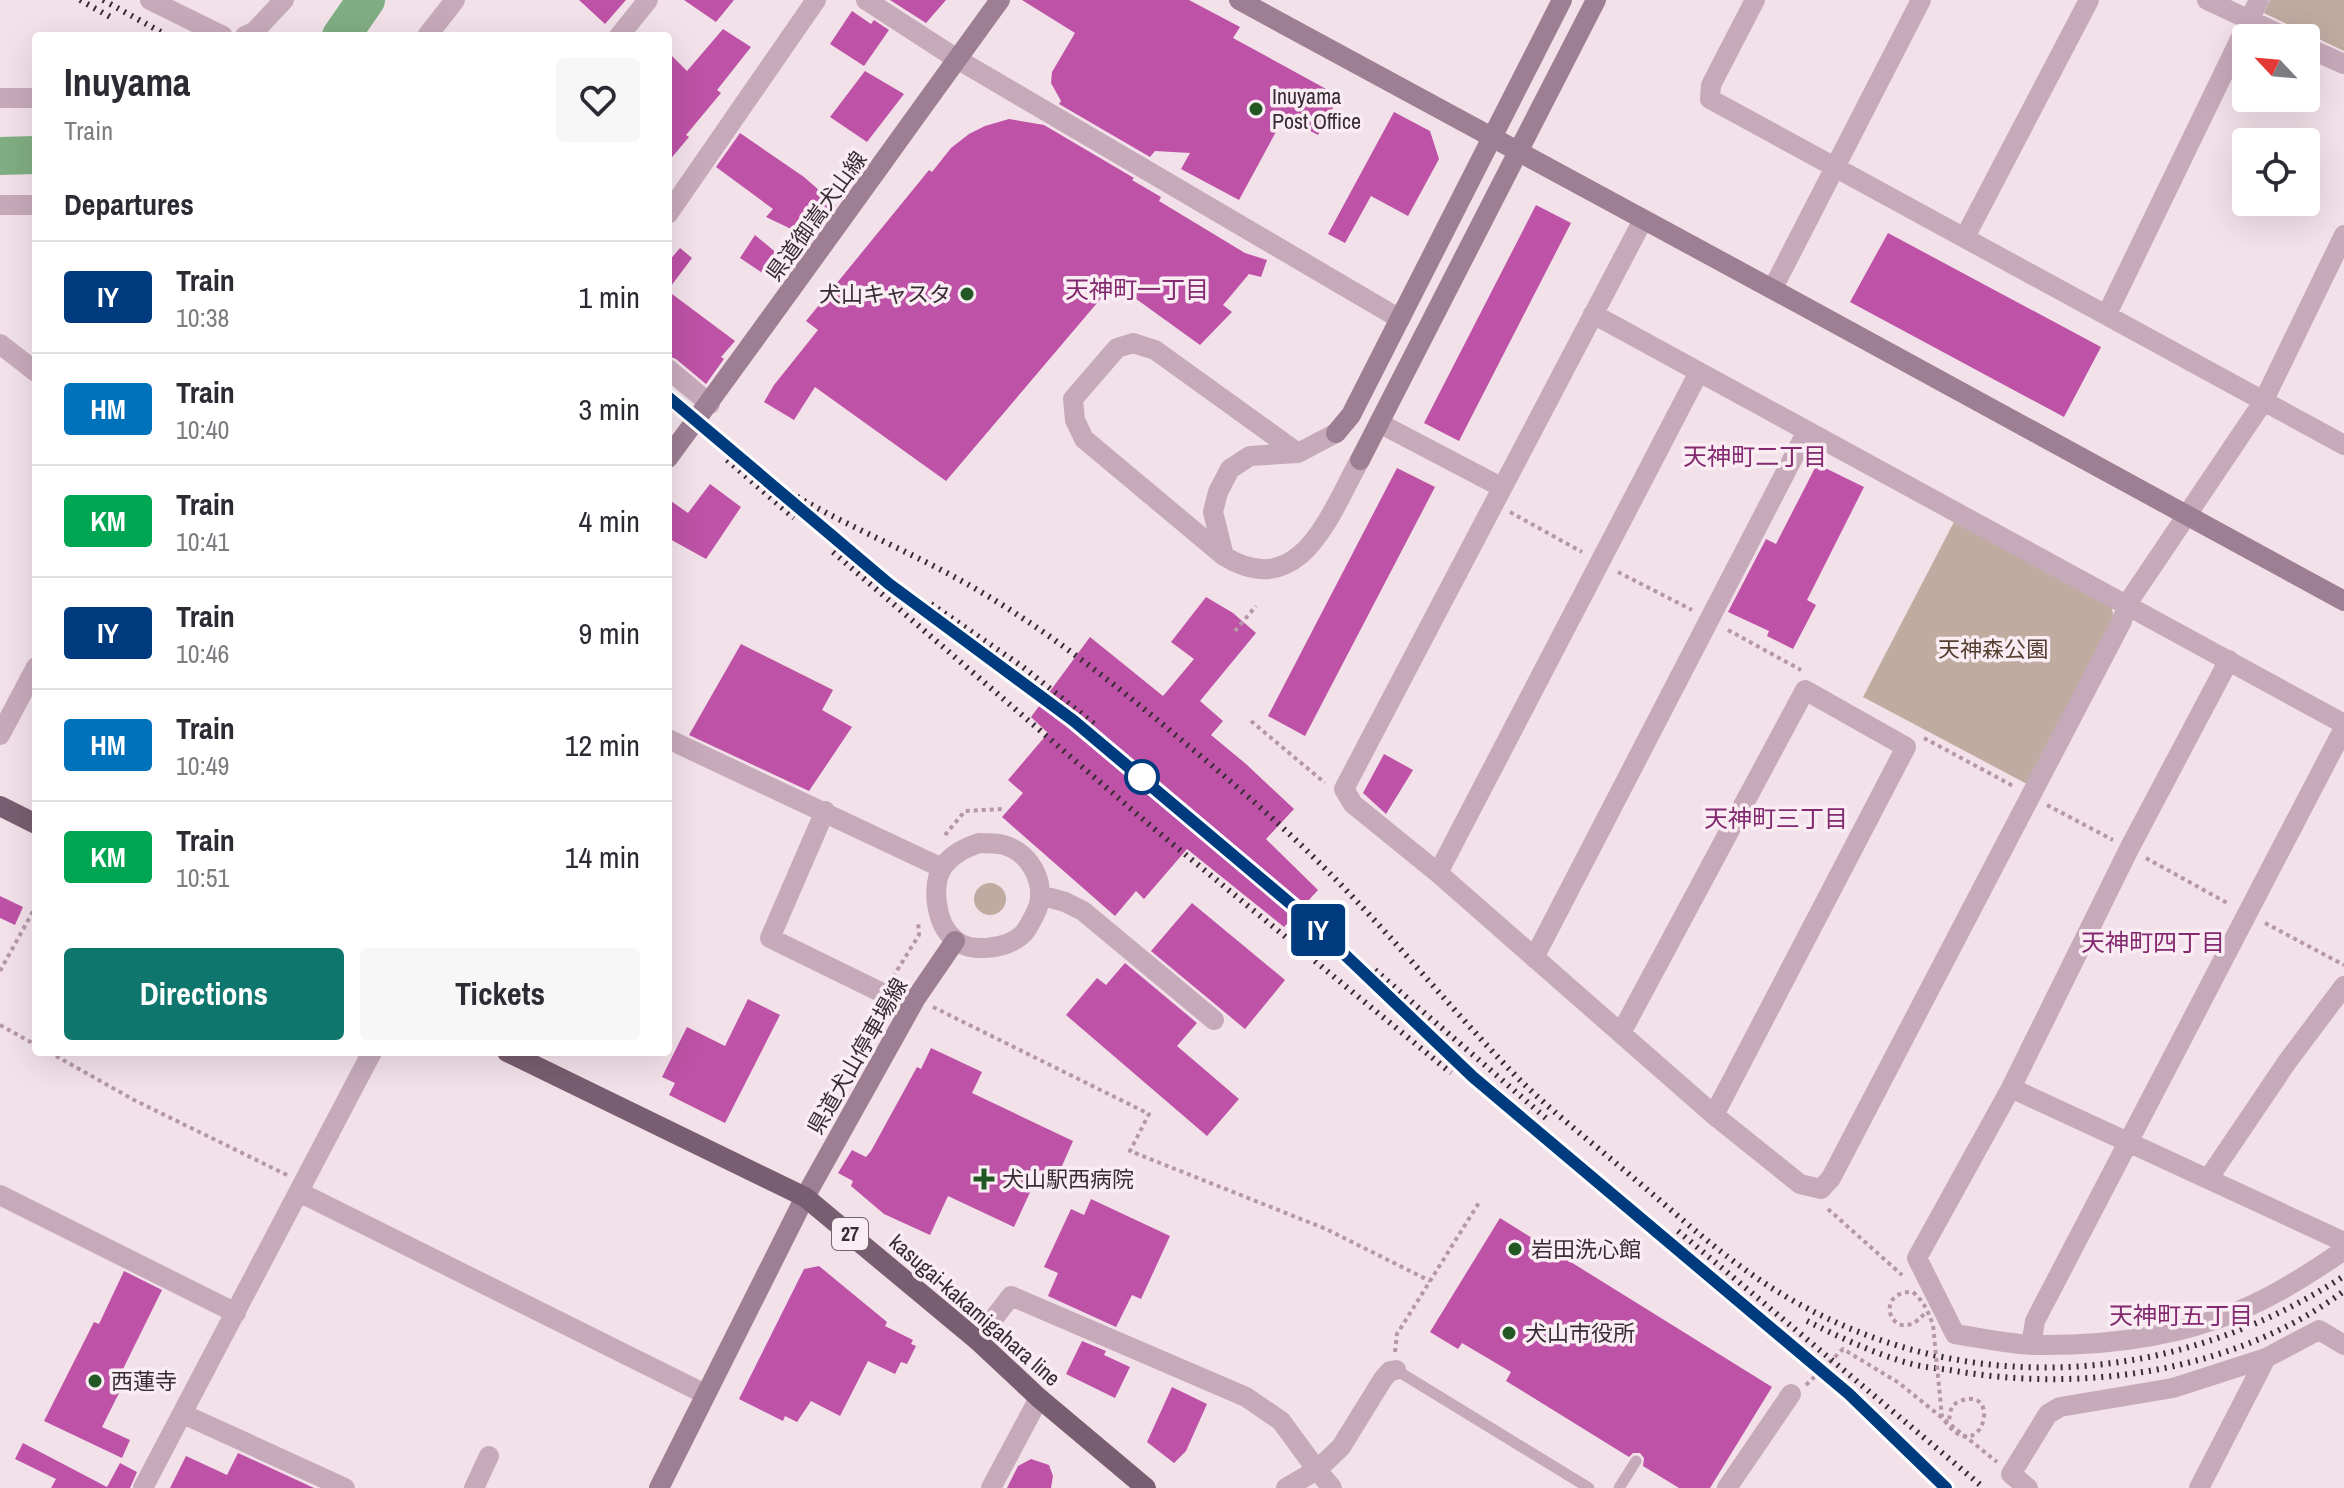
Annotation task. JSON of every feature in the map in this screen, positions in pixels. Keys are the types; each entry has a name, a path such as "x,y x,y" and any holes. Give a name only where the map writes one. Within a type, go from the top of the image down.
{"main road":[{"name":"県道御嵩犬山線","path":"672,453 1000,0"},
{"path":"1239,0 2344,601"},
{"path":"1336,433 1351,415 1562,0"},
{"path":"1360,460 1596,0"},
{"path":"0,806 32,822"},
{"name":"県道犬山停車場線","path":"659,1488 805,1197 955,941"},
{"name":"kasugai-kakamigahara line","path":"515,1056 805,1197 977,1340 1039,1398 1146,1488"}],"street":[{"path":"150,0 215,32"},
{"path":"254,32 284,0"},
{"path":"430,32 455,0"},
{"path":"622,32 648,0"},
{"path":"672,208 816,0"},
{"path":"866,0 957,59 1400,319"},
{"path":"1755,0 1711,85 1710,99 2344,445"},
{"path":"1773,288 1921,0"},
{"path":"1965,237 2089,0"},
{"path":"2207,0 2258,24"},
{"path":"2107,314 2259,0"},
{"path":"2320,53 2344,64"},
{"path":"0,98 32,98"},
{"path":"0,205 32,205"},
{"path":"1643,220 1344,789 1353,804 1438,873 1714,1115 1800,1184 1821,1189 1831,1178 2032,797 2122,621 2127,604 2263,402 2344,235"},
{"path":"1593,314 2127,604 2344,726 2035,1321 2031,1345"},
{"path":"1298,453 1155,350 1133,343 1117,348 1073,399 1075,420 1084,439 1224,556 1259,571 1292,563 1310,548 1360,460"},
{"path":"0,344 32,369"},
{"path":"672,372 710,404"},
{"path":"1438,873 1699,372"},
{"path":"1379,423 1501,487"},
{"path":"1534,958 1807,431"},
{"path":"1224,556 1213,512 1218,492 1230,469 1250,456 1298,453 1336,433"},
{"path":"2229,660 2129,849 2011,1088 1917,1258 1955,1334 2031,1345 2096,1344 2172,1332 2238,1312 2344,1250"},
{"path":"0,735 32,675"},
{"path":"1621,1033 1805,690 1906,747 1714,1115"},
{"path":"672,741 942,868"},
{"path":"825,811 770,938 919,1005"},
{"path":"979,843 1005,845 1027,860 1041,884 1038,910 1023,934 1001,946 977,948 955,941 941,922 936,892 942,868 960,850 970,846 979,843"},
{"path":"1040,895 1083,911 1214,1020"},
{"path":"2208,1179 2287,1062 2344,986"},
{"path":"143,1488 370,1056"},
{"path":"2011,1088 2344,1242"},
{"path":"301,1187 594,1341 705,1394"},
{"path":"0,1195 236,1313"},
{"path":"977,1340 1011,1296 1246,1397 1281,1421 1332,1488"},
{"path":"2028,1488 2011,1474 2048,1414 2060,1407 2173,1388 2266,1358 2319,1330 2344,1345"},
{"path":"2199,1488 2266,1358"},
{"path":"1286,1488 1317,1470 1341,1447 1383,1379 1390,1371 1396,1370"},
{"path":"1727,1488 1791,1394"},
{"path":"991,1488 1039,1398"},
{"path":"183,1414 345,1488"},
{"path":"474,1488 489,1456"}],"lane":[{"path":"1396,1370 1589,1488"},
{"path":"1619,1488 1636,1461"}],"path":[{"path":"1235,631 1256,606"},
{"path":"1251,721 1335,791 1344,789"},
{"path":"2032,797 2344,965"},
{"path":"0,971 32,913"},
{"path":"919,1005 1149,1114 1130,1151 1326,1229 1430,1281"},
{"path":"0,1025 32,1043"},
{"path":"56,1056 301,1187"},
{"path":"1821,1189 1820,1201 1906,1279"},
{"path":"1396,1370 1397,1334 1480,1201"},
{"path":"1915,1286 1924,1314 1915,1324 1906,1326 1896,1323 1890,1314 1889,1306 1894,1296 1903,1292 1913,1292 1923,1301 1933,1325 1942,1417 1950,1429 1964,1436 1982,1428 1986,1418 1984,1409 1977,1402 1965,1400 1956,1402 1951,1408 1949,1422"},
{"path":"1791,1394 1799,1392 1843,1349 1899,1383 2011,1474"}],"green space":[{"path":"2270,0 2344,0 2344,51 2320,40 2320,24 2287,24 2264,13"},
{"name":"天神森公園","path":"1954,522 2111,606 2114,617 2027,784 1863,697"},
{"path":"990,883 1001,888 1006,899 1001,910 990,915 979,910 974,899 979,888"}],"building":[{"path":"579,0 626,0 605,24"},
{"path":"684,0 734,0 716,22"},
{"path":"890,0 946,0 926,23"},
{"path":"1022,0 1189,0 1240,27 1233,38 1339,96 1318,135 1284,117 1239,200 1181,169 1190,153 1155,151 1150,157 1059,104 1061,101 1051,83 1052,72 1075,33"},
{"path":"852,11 871,24 874,20 889,30 864,66 830,44"},
{"path":"723,29 751,47 717,90 721,93 672,157 672,56 687,71"},
{"path":"865,71 904,94 867,142 830,117"},
{"path":"1394,112 1430,131 1439,159 1408,216 1371,196 1345,243 1328,234"},
{"name":"犬山キャスタ","path":"1009,119 1044,125 1134,178 1132,180 1161,197 1159,201 1245,253 1267,260 1261,277 1249,274 1223,305 1232,312 1200,345 1114,283 946,481 815,387 794,420 764,402 818,330 806,321 929,170 932,172 951,148 969,134"},
{"path":"740,133 804,177 836,205 810,238 766,217 773,209 716,167"},
{"path":"1536,205 1571,223 1459,441 1424,423"},
{"path":"1888,233 2101,347 2064,417 1850,302"},
{"path":"755,235 792,266 779,284 740,258"},
{"path":"680,248 692,258 672,285 672,257"},
{"path":"672,294 735,341 721,357 724,359 706,384 672,358"},
{"path":"1817,464 1864,487 1807,600 1816,605 1793,649 1767,636 1769,631 1728,612 1766,539 1776,544"},
{"path":"1397,468 1435,487 1305,736 1268,716"},
{"path":"710,484 741,507 706,559 672,540 672,502 688,513"},
{"path":"1206,597 1233,613 1256,633 1200,701 1223,721 1211,735 1294,809 1266,839 1318,890 1284,927 1187,849 1144,899 1136,891 1115,916 1002,817 1023,793 1008,780 1048,733 1031,717 1090,637 1163,696 1194,659 1171,642"},
{"path":"741,644 833,690 822,710 852,727 809,791 689,735"},
{"path":"1384,754 1413,770 1386,814 1363,793"},
{"path":"0,896 23,907 15,925 0,918"},
{"path":"1192,903 1285,980 1245,1029 1151,951"},
{"path":"1125,963 1197,1023 1177,1046 1239,1099 1207,1136 1066,1015 1097,978 1106,985"},
{"path":"748,999 780,1015 725,1123 669,1095 675,1083 662,1077 687,1027 725,1046"},
{"name":"犬山駅西病院","path":"931,1048 982,1072 972,1093 1073,1141 1054,1184 1037,1177 1014,1227 948,1196 930,1235 884,1214 851,1186 853,1181 838,1173 852,1150 866,1157 871,1151 917,1067 921,1069"},
{"path":"1091,1199 1170,1236 1141,1299 1132,1295 1116,1327 1048,1296 1058,1273 1044,1267 1071,1209 1084,1215"},
{"path":"1500,1218 1772,1387 1710,1488 1679,1488 1643,1466 1644,1458 1640,1453 1629,1457 1506,1381 1511,1372 1462,1343 1458,1349 1430,1332"},
{"path":"819,1266 887,1322 885,1326 913,1340 911,1344 916,1346 907,1364 901,1362 895,1374 868,1361 840,1416 811,1401 797,1422 785,1416 783,1421 739,1399 804,1269"},
{"path":"124,1271 162,1290 124,1367 119,1380 124,1383 102,1427 130,1440 122,1458 44,1421 94,1322 99,1324"},
{"path":"1082,1341 1106,1351 1104,1355 1130,1367 1115,1398 1066,1374"},
{"path":"1172,1387 1207,1404 1186,1451 1174,1463 1147,1442"},
{"path":"23,1443 107,1487 120,1463 137,1472 130,1488 51,1488 56,1479 15,1459"},
{"path":"238,1453 314,1488 170,1488 186,1456 227,1475"},
{"path":"1031,1459 1049,1465 1053,1476 1051,1488 1007,1488 1018,1466"}],"waterway":[{"path":"344,32 366,0"},
{"path":"0,156 32,155"}],"railway":[{"path":"80,0 112,18"},
{"path":"103,0 161,32"},
{"path":"672,400 733,452"},
{"path":"725,446 789,492 1012,611 1131,698 1233,783 1315,858 1540,1099 1705,1239 1785,1296 1853,1330 1924,1353 1995,1365 2068,1367 2139,1359 2210,1341 2278,1313 2344,1276"},
{"path":"727,460 794,518"},
{"path":"788,499 889,584 1074,721 1298,910 1473,1077 1864,1408 1946,1488"},
{"path":"833,552 1152,827 1451,1073"},
{"path":"931,604 1023,667 1098,727"},
{"path":"1375,970 1547,1119"},
{"path":"1678,1231 1984,1488"},
{"path":"1807,1321 1869,1350 1918,1366 2000,1377 2103,1377 2155,1370 2206,1358 2255,1341 2301,1319 2344,1291"}],"train":[{"name":"IY","path":"672,400 889,584 1074,721 1298,910 1427,1036 1819,1372 1849,1394 1946,1488"}],"place":[{"name":"Inuyama Post Office","path":"1256,109"},
{"name":"犬山キャスタ","path":"967,294"},
{"name":"犬山駅西病院","path":"984,1179"},
{"name":"岩田洗心館","path":"1515,1249"},
{"name":"犬山市役所","path":"1509,1333"},
{"name":"西蓮寺","path":"95,1381"}],"district":[{"name":"天神町一丁目","path":"1137,290"},
{"name":"天神町二丁目","path":"1755,457"},
{"name":"天神町三丁目","path":"1776,819"},
{"name":"天神町四丁目","path":"2153,943"},
{"name":"天神町五丁目","path":"2181,1316"}]}
